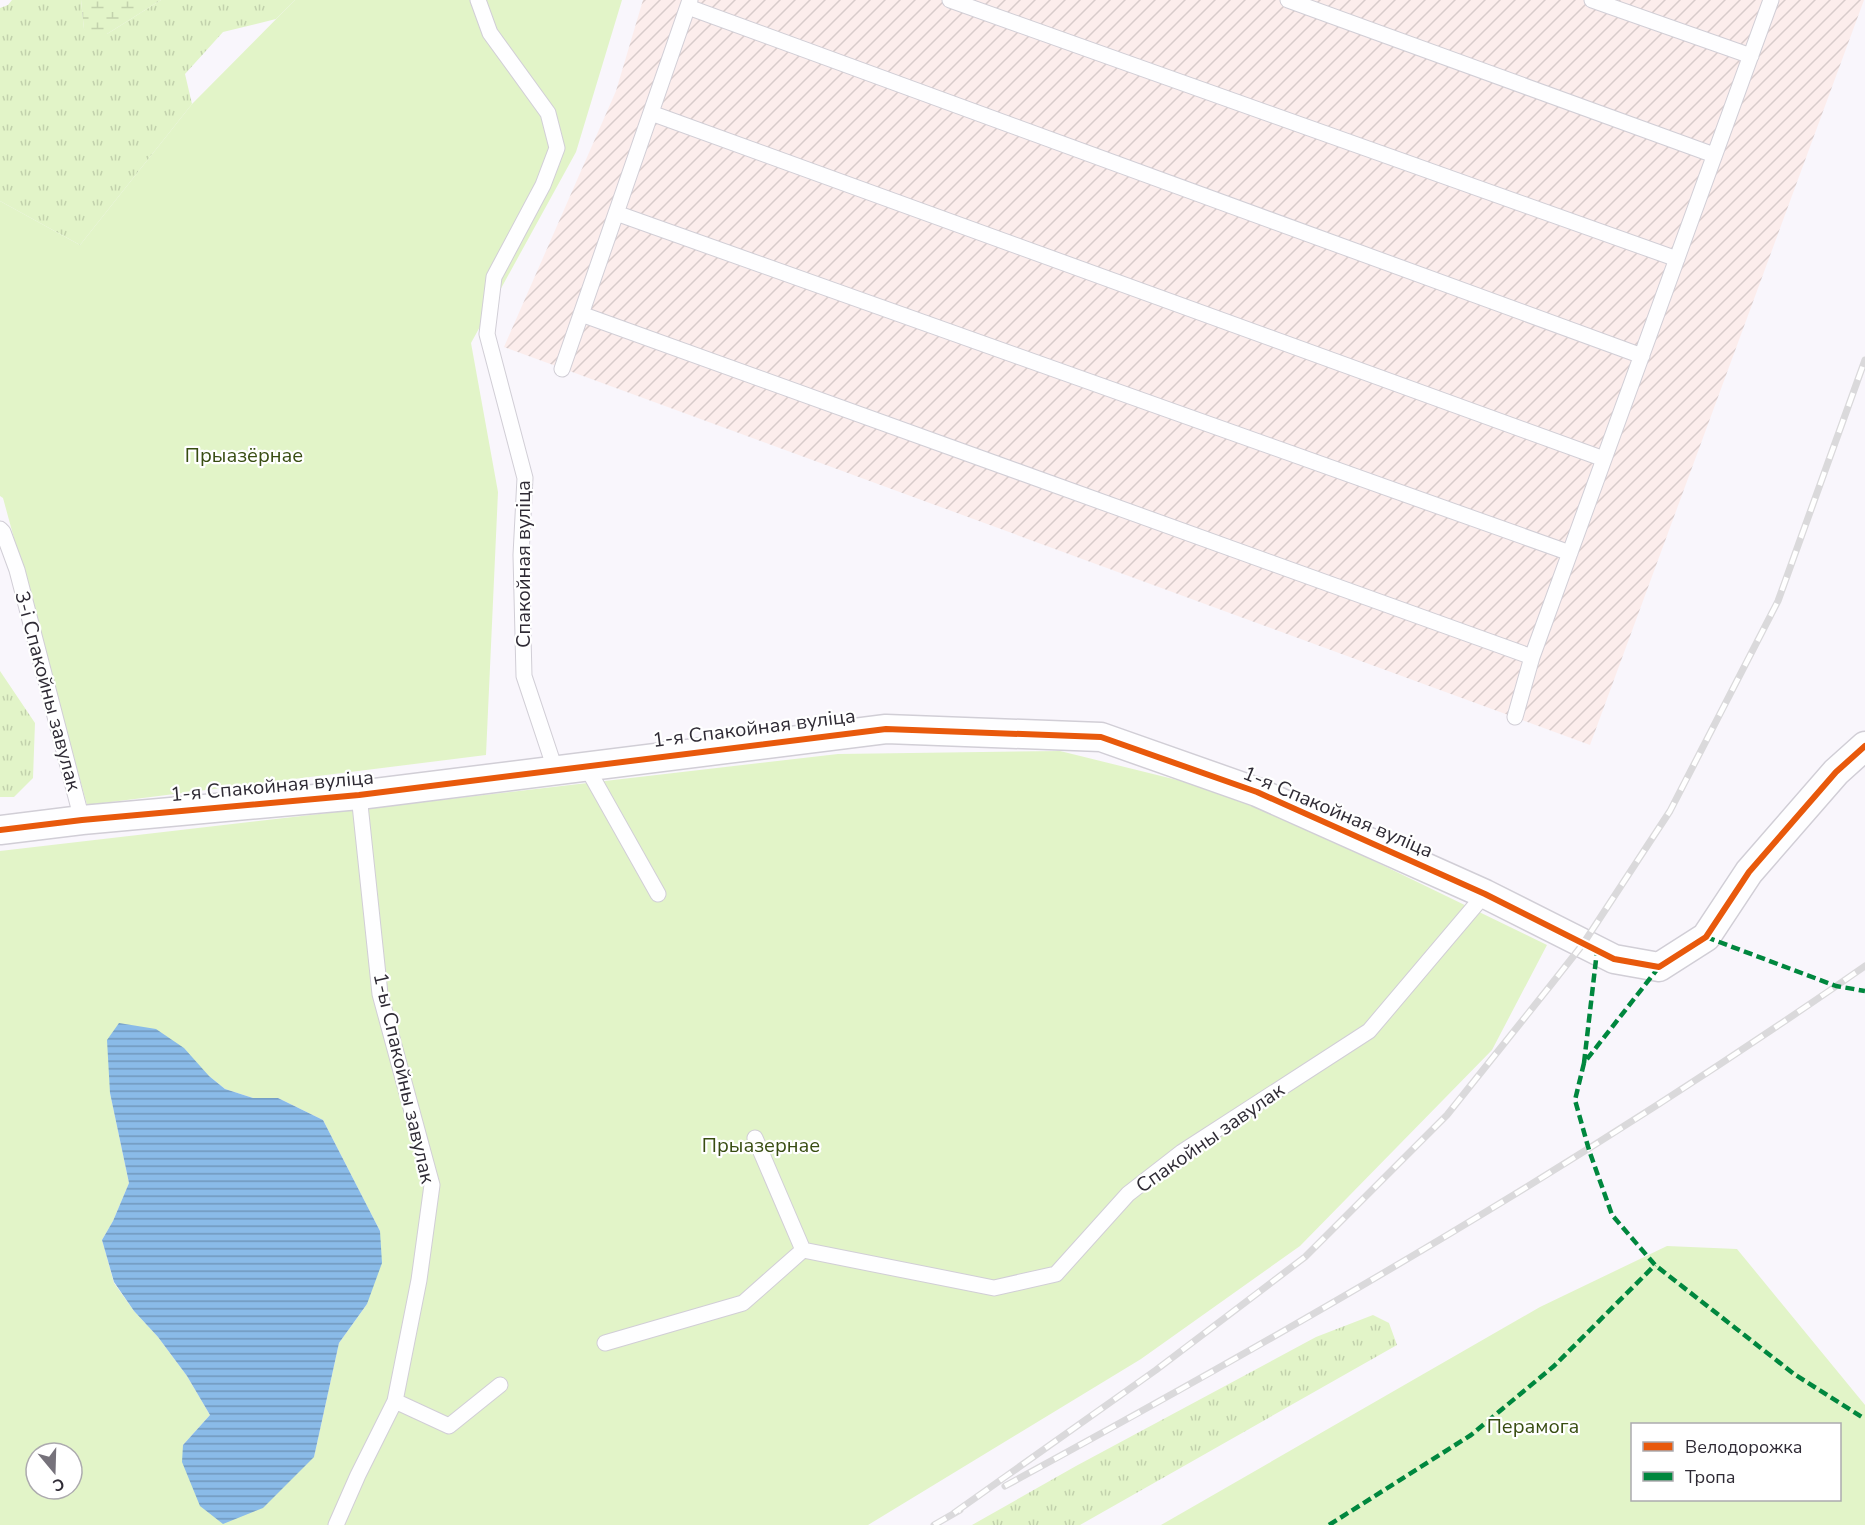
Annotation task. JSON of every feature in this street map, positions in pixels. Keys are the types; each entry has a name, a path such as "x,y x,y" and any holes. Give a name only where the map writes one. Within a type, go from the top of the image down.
{"street":[{"name":"1-я Спакойная вуліца","path":"0,830 82,820 359,795 886,729 1101,737 1257,792 1485,894 1614,959 1659,967 1706,938 1749,872 1836,772 1865,746"}],"lane":[{"name":"Спакойная вуліца","path":"478,0 490,33 548,113 557,148 543,185 494,277 487,334 525,478 521,555 524,676 555,769"},
{"path":"950,0 1677,259"},
{"path":"1288,0 1714,155"},
{"path":"1592,0 1751,56"},
{"path":"1515,717 1532,657 1771,0"},
{"path":"562,369 689,3 1642,356"},
{"path":"651,113 1604,459"},
{"path":"616,213 1570,553"},
{"path":"581,314 1532,657"},
{"name":"3-і Спакойны завулак","path":"0,529 17,570 82,820"},
{"path":"586,766 658,894"},
{"name":"1-ы Спакойны завулак","path":"336,1525 395,1401 419,1280 432,1185 380,994 359,795"},
{"name":"Спакойны завулак","path":"802,1250 993,1287 1056,1274 1128,1194 1182,1152 1369,1031 1485,894"},
{"path":"605,1343 743,1303 802,1250 755,1138"},
{"path":"395,1401 449,1426 500,1385"}],"shaded area":[{"path":"643,0 1864,0 1590,745 504,347 616,91"}],"green space":[{"path":"12,0 81,0 84,29 107,34 161,0 295,0 276,19 223,32 185,74 192,104 80,245 0,201 0,8 8,5"},
{"path":"81,0 161,0 107,34 93,38 84,29"},
{"name":"Прыазёрнае","path":"295,0 622,0 576,152 471,343 498,492 486,755 87,805 3,498 0,496 0,201 80,245 192,104"},
{"path":"0,671 35,723 33,778 14,797 0,797"},
{"name":"Прыазернае","path":"1060,751 1238,795 1547,945 1492,1050 1300,1246 1141,1359 868,1525 0,1525 0,851 838,754","holes":["209,1076 225,1089 253,1098 278,1098 323,1120 380,1231 367,1304 339,1343 314,1457 183,1445 210,1415 187,1376 114,1283 102,1240 113,1221 129,1183 110,1093"]},
{"name":"Перамога","path":"1667,1246 1737,1249 1865,1405 1865,1525 1161,1525 1540,1307"},
{"path":"1373,1315 1389,1323 1397,1345 1080,1525 972,1525 1076,1466 1316,1337"}],"water":[{"path":"119,1023 156,1029 184,1048 209,1076 225,1089 253,1098 278,1098 323,1120 380,1231 382,1263 367,1304 339,1343 314,1457 263,1508 223,1524 200,1506 182,1462 183,1445 210,1415 187,1376 158,1337 134,1311 114,1282 102,1240 113,1221 129,1183 110,1093 107,1040"}],"railway":[{"path":"954,1513 1156,1370 1305,1257 1447,1115 1550,986 1583,944 1670,811 1778,601 1865,360"},
{"path":"1005,1486 1334,1302 1550,1173 1656,1106 1865,966"},
{"path":"934,1525 960,1510"}],"marked path":[{"path":"1706,937 1836,986 1865,991"},
{"path":"1584,1063 1597,951"},
{"path":"1659,967 1584,1063 1575,1100 1589,1150 1612,1215 1655,1265 1794,1374 1865,1419"},
{"path":"1329,1525 1471,1435 1554,1366 1655,1265"}],"cycle path":[{"path":"0,830 82,820 359,795 886,729 1101,737 1257,792 1485,894 1614,959 1659,967 1706,937 1749,872 1836,772 1865,746"}]}
